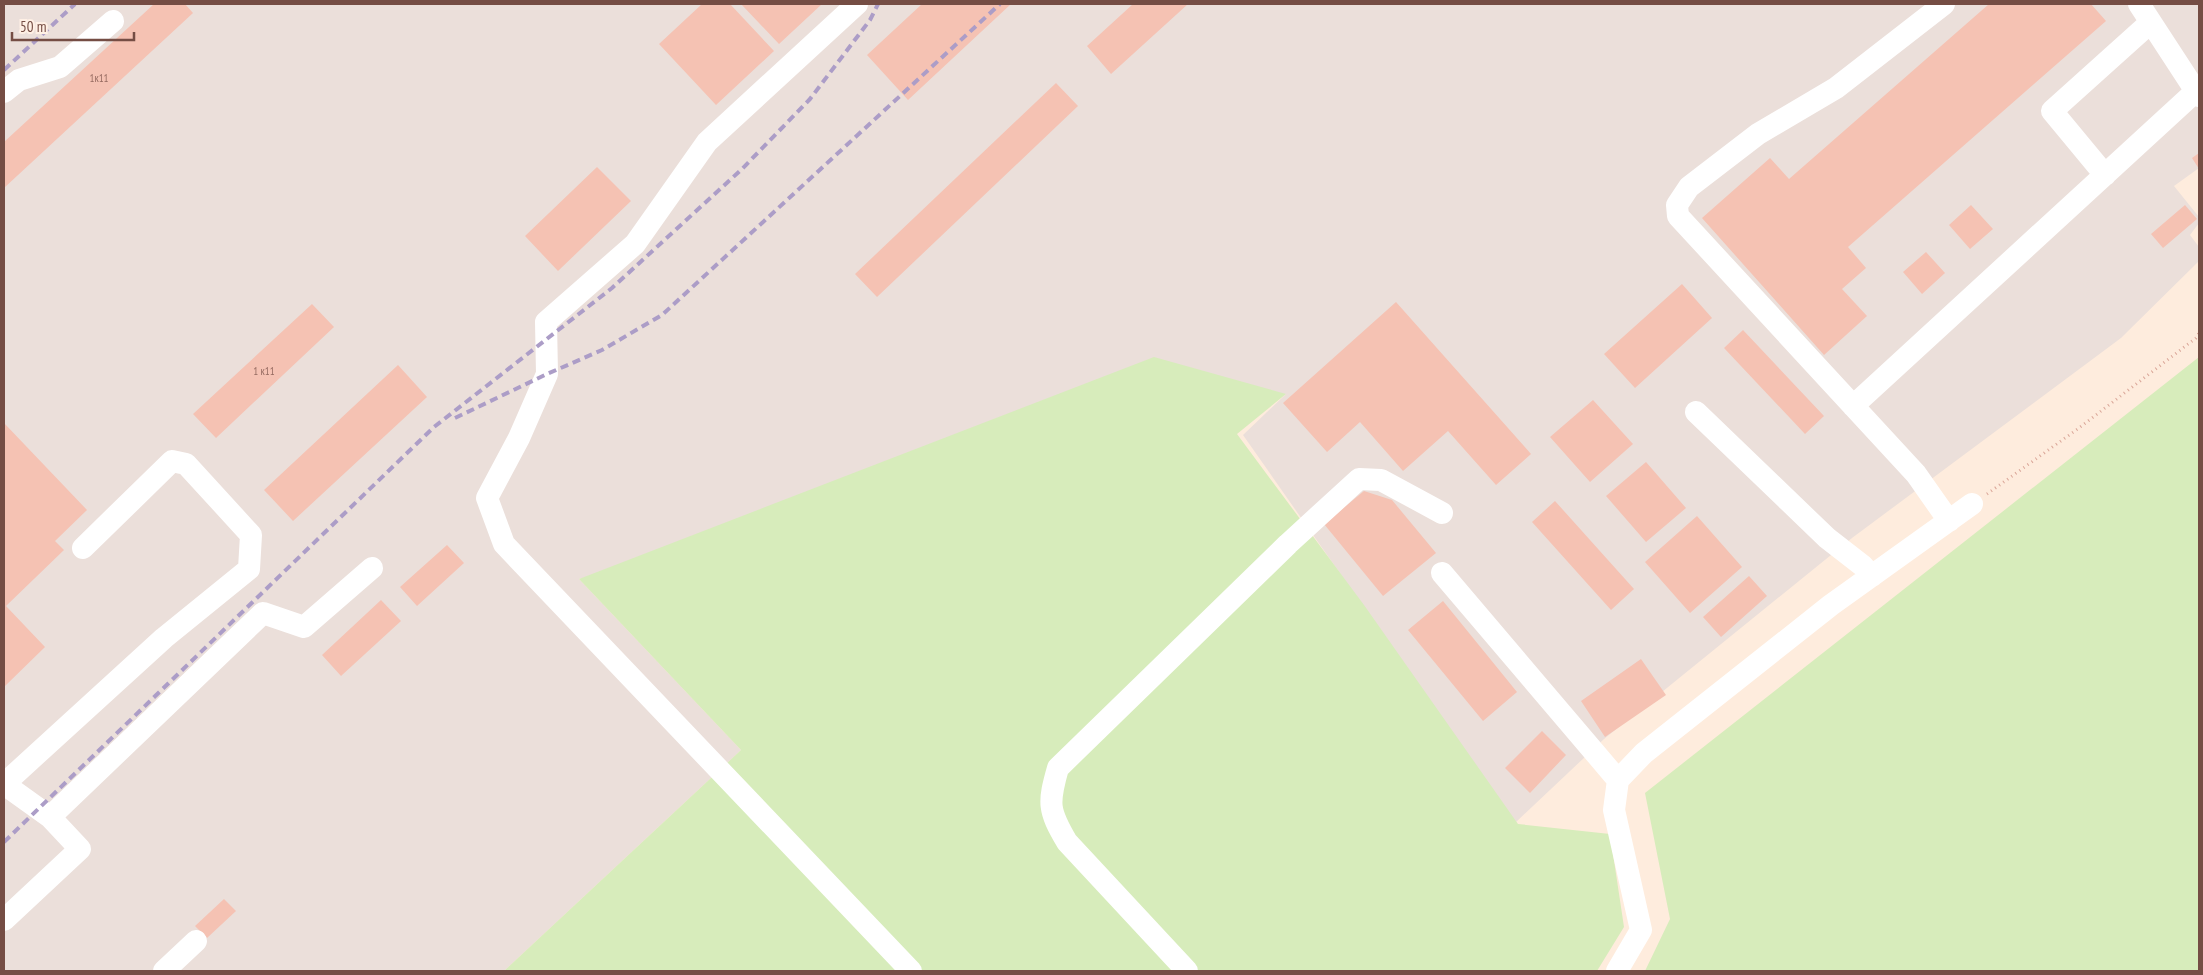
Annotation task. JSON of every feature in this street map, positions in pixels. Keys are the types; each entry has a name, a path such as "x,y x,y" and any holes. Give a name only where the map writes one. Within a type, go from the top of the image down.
{"street":[{"path":"857,4 707,142 636,244 546,322 547,374 519,438 487,498 504,544 911,971"},
{"path":"1944,4 1836,88 1758,134 1689,187 1678,205 1678,216 1916,474 1948,521"},
{"path":"1853,406 2105,175 2198,94 2139,4"},
{"path":"4,92 19,80 60,67 112,21"},
{"path":"2105,175 2052,111 2151,22"},
{"path":"1696,412 1827,538 1863,566 1872,576"},
{"path":"4,920 80,849 50,817 4,784 164,638 249,569 251,535 186,464 172,461 82,548"},
{"path":"1187,971 1067,842 1056,823 1050,797 1058,768 1288,544 1359,479 1381,480 1442,513"},
{"path":"1617,971 1641,930 1614,810 1618,780 1644,753 1830,605 1972,504"},
{"path":"50,817 263,614 304,627 372,568"},
{"path":"1442,573 1618,780"},
{"path":"164,971 196,941"}],"path":[{"path":"1972,504 2079,428 2196,338 2199,333"}],"shaded area":[{"path":"4,4 2199,4 2199,168 2174,186 2199,217 2199,223 2190,235 2199,247 2199,261 2121,338 1852,538 1604,739 1515,823 1243,435 1286,394 579,579 741,750 504,971 4,971"}],"green space":[{"path":"1154,357 1286,394 1237,434 1364,605 1518,824 1610,834 1624,927 1597,971 504,971 741,750 579,579"},
{"path":"2199,357 2199,971 1645,971 1670,919 1645,793"}],"building":[{"path":"154,4 185,4 193,13 4,188 4,142"},
{"path":"702,4 730,4 774,51 716,105 659,44"},
{"path":"741,4 822,4 779,44"},
{"path":"922,4 1011,4 908,100 867,55"},
{"path":"1133,4 1188,4 1111,74 1087,46"},
{"path":"1989,4 2091,4 2106,21 1848,247 1866,268 1842,289 1867,316 1824,355 1702,218 1770,158 1789,179"},
{"path":"1056,83 1078,106 877,297 855,274"},
{"path":"2199,153 2199,169 2192,158"},
{"path":"597,167 631,201 558,271 525,236"},
{"path":"1971,205 1993,229 1970,249 1949,225"},
{"path":"2185,205 2197,219 2163,248 2151,234"},
{"path":"1926,252 1945,273 1922,294 1903,272"},
{"path":"1682,284 1712,318 1635,388 1604,354"},
{"path":"1396,302 1531,454 1496,485 1448,431 1403,471 1360,422 1327,452 1283,403"},
{"path":"312,304 334,327 216,438 193,414"},
{"path":"1743,330 1824,416 1805,434 1724,348"},
{"path":"398,365 427,397 293,521 264,490"},
{"path":"1593,400 1633,444 1590,482 1550,437"},
{"path":"4,423 87,510 55,541 64,550 6,606 45,647 4,687"},
{"path":"1646,462 1686,508 1646,542 1606,496"},
{"path":"1364,491 1392,500 1436,553 1383,596 1324,524"},
{"path":"1555,501 1634,589 1611,610 1532,522"},
{"path":"1697,516 1742,567 1690,613 1645,562"},
{"path":"447,545 464,563 417,606 400,587"},
{"path":"1749,576 1767,596 1721,637 1703,617"},
{"path":"381,600 401,621 341,676 322,655"},
{"path":"1443,601 1517,692 1483,721 1408,630"},
{"path":"1641,659 1666,695 1605,737 1581,701"},
{"path":"1542,731 1566,755 1530,793 1505,768"},
{"path":"224,899 236,911 207,938 195,926"}],"railway":[{"path":"4,70 75,4"},
{"path":"4,842 434,427 612,288 742,169 810,99 870,20 878,4"},
{"path":"455,418 602,350 662,315 1000,4"}]}
